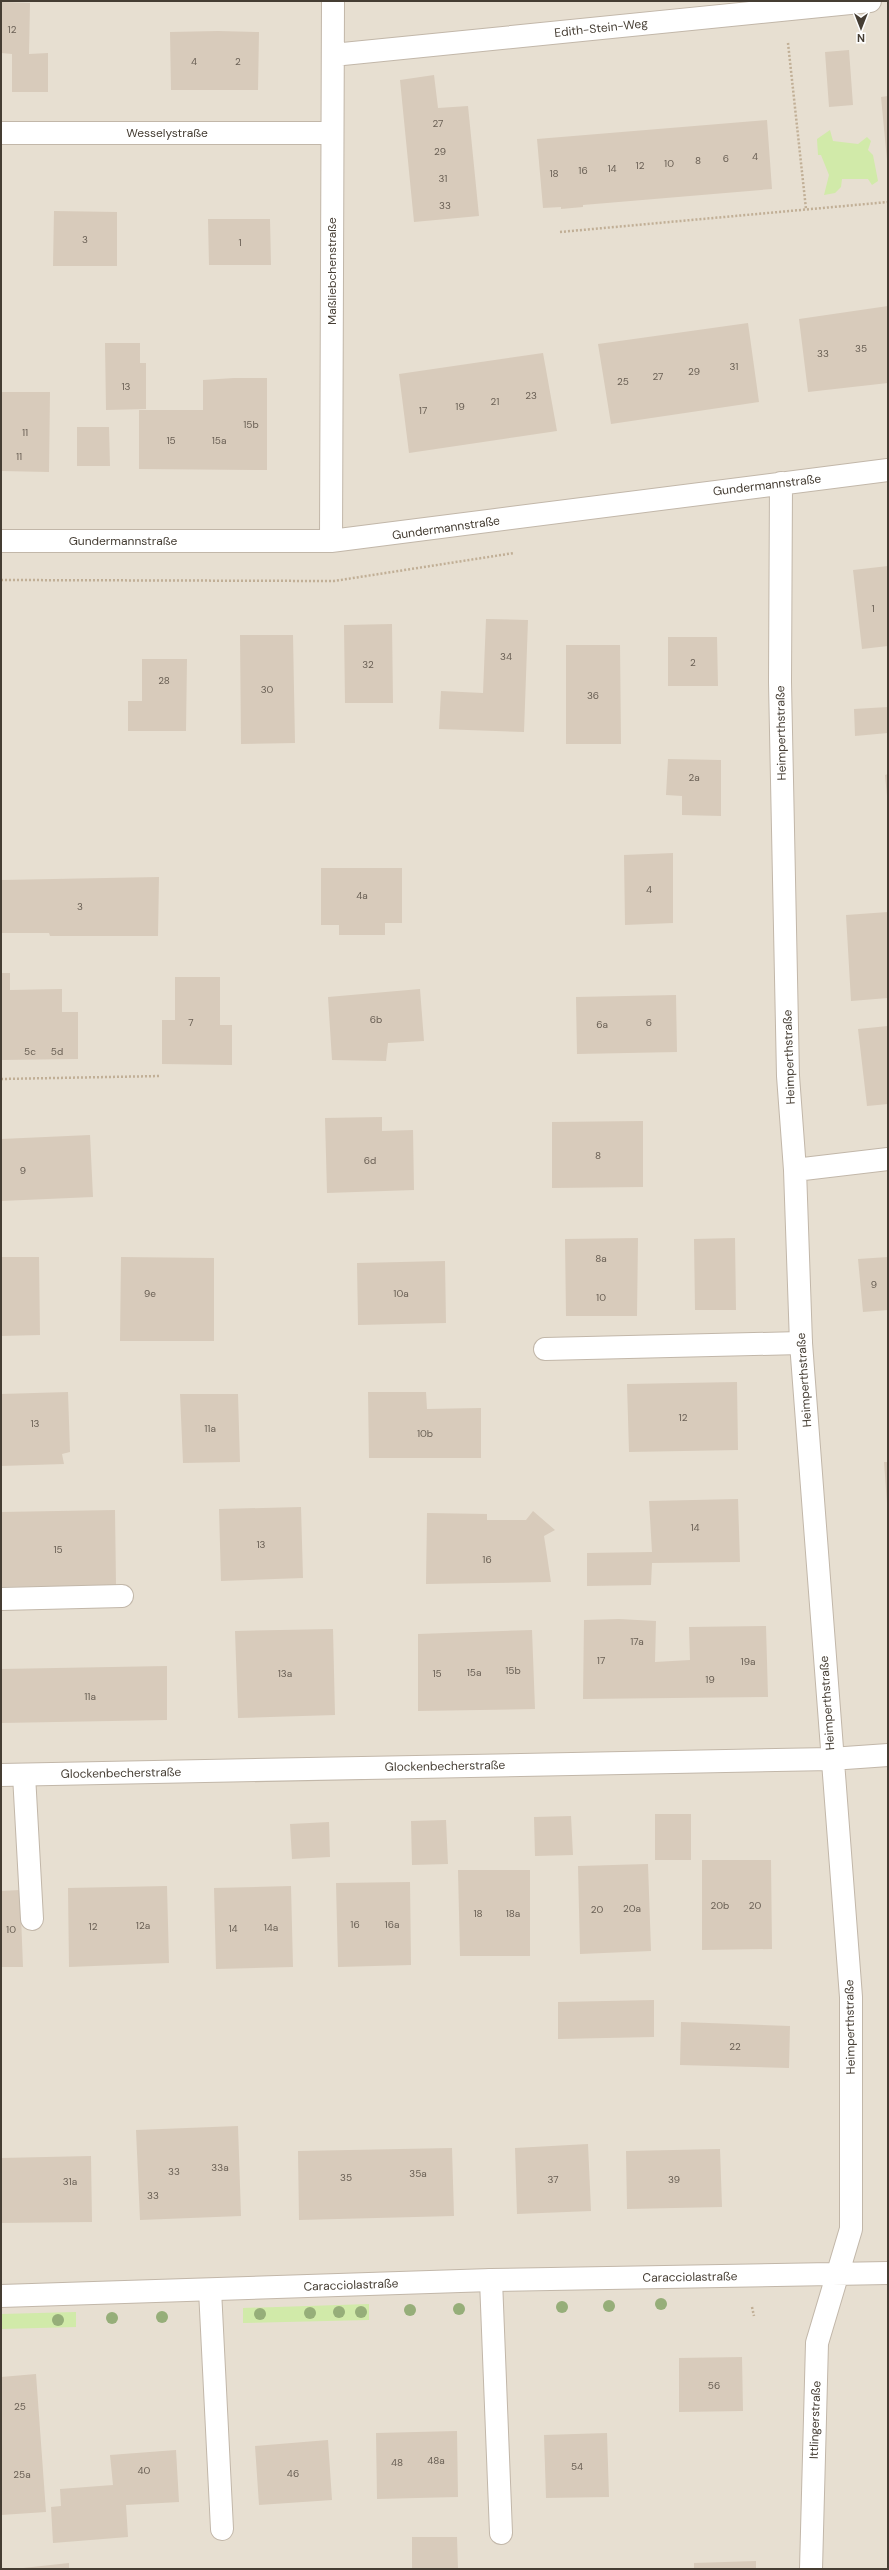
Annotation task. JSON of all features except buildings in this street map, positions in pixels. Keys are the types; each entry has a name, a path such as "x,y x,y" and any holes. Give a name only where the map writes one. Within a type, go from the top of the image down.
{"street":[{"name":"Maßliebchenstraße","path":"331,541 333,1"},
{"name":"Edith-Stein-Weg","path":"333,55 870,1"},
{"name":"Wesselystraße","path":"1,133 332,133"},
{"name":"Gundermannstraße","path":"1,541 331,541 888,470"},
{"name":"Heimperthstraße","path":"781,483 780,682 788,1068 801,1343 831,1759 851,1998 851,2229 838,2274"},
{"path":"794,1170 888,1160"},
{"path":"545,1349 801,1343"},
{"path":"1,1599 122,1596"},
{"name":"Glockenbecherstraße","path":"1,1775 831,1759 888,1755"},
{"path":"24,1775 32,1919"},
{"name":"Caracciolastraße","path":"1,2296 491,2280 888,2273"},
{"name":"Ittlingerstraße","path":"811,2569 817,2343 838,2274"},
{"path":"491,2280 501,2533"},
{"path":"210,2290 222,2529"}],"path":[{"path":"784,10 806,209"},
{"path":"560,232 888,202"},
{"path":"1,1079 161,1076"}],"shaded area":[{"path":"1,1 888,1 888,2569 1,2569"}],"green space":[{"path":"830,130 833,141 858,144 867,137 871,141 868,150 873,155 878,181 872,185 868,179 842,179 841,187 835,193 824,195 829,175 821,155 818,155 817,139"},
{"path":"369,2304 369,2320 243,2323 243,2308"},
{"path":"76,2312 76,2327 1,2329 1,2314"}]}
